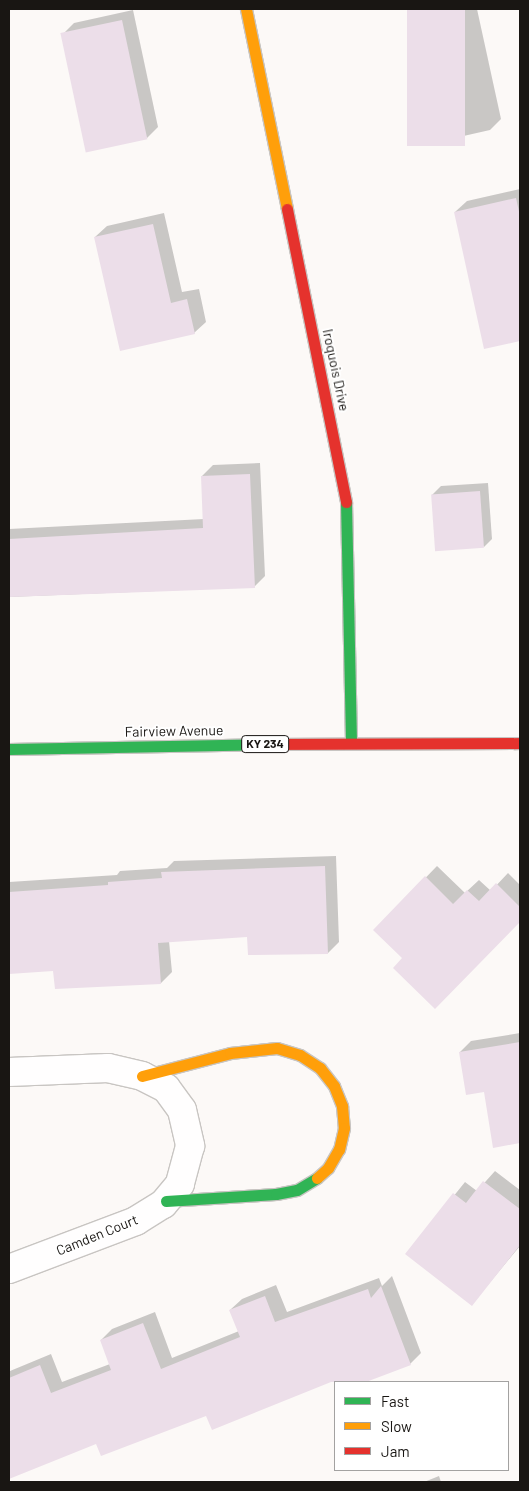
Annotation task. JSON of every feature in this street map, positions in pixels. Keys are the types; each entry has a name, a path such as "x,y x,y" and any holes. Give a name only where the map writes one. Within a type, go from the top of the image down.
{"street":[{"name":"Iroquois Drive","path":"246,9 346,494 351,743"},
{"name":"Fairview Avenue","path":"9,748 351,743 520,743"},
{"path":"142,1076 230,1053 277,1048 300,1055 320,1068 334,1086 342,1106 344,1128 340,1149 328,1168 313,1182 296,1190 276,1194 166,1200"},
{"name":"Camden Court","path":"9,1072 108,1068 142,1076 166,1088 182,1110 190,1134 186,1171 166,1200 136,1221 9,1269"}],"building":[{"path":"407,9 465,9 465,146 407,146"},
{"path":"122,20 147,139 86,152 60,33"},
{"path":"516,198 520,216 520,341 484,349 454,212"},
{"path":"153,224 171,303 187,299 195,334 120,351 94,237"},
{"path":"250,474 255,588 9,597 9,539 203,528 201,476"},
{"path":"480,491 484,548 435,551 431,494"},
{"path":"325,866 328,954 248,955 247,937 158,943 161,984 55,989 53,971 9,974 9,892 108,885 108,882 162,878 161,872"},
{"path":"425,876 453,904 467,890 479,901 496,883 520,907 520,922 435,1009 393,968 402,958 373,930"},
{"path":"520,1042 520,1143 493,1148 484,1092 466,1095 459,1052"},
{"path":"483,1181 520,1209 520,1245 472,1306 405,1254 453,1193 466,1203"},
{"path":"381,1286 411,1365 369,1381 334,1381 212,1430 206,1416 101,1456 96,1444 9,1479 9,1378 40,1365 51,1393 111,1370 100,1340 143,1323 161,1369 240,1337 229,1310 265,1296 275,1322 368,1289 371,1298"}],"traffic: fast":[{"path":"346,502 351,743"},
{"path":"9,749 262,744"},
{"path":"166,1201 276,1194 297,1190 317,1178"}],"traffic: slow":[{"path":"246,9 287,209"},
{"path":"142,1076 230,1053 277,1048 300,1055 320,1068 334,1086 342,1106 344,1128 339,1149 328,1168 317,1178"}],"traffic: jam":[{"path":"287,209 346,502"},
{"path":"262,744 520,743"}]}
